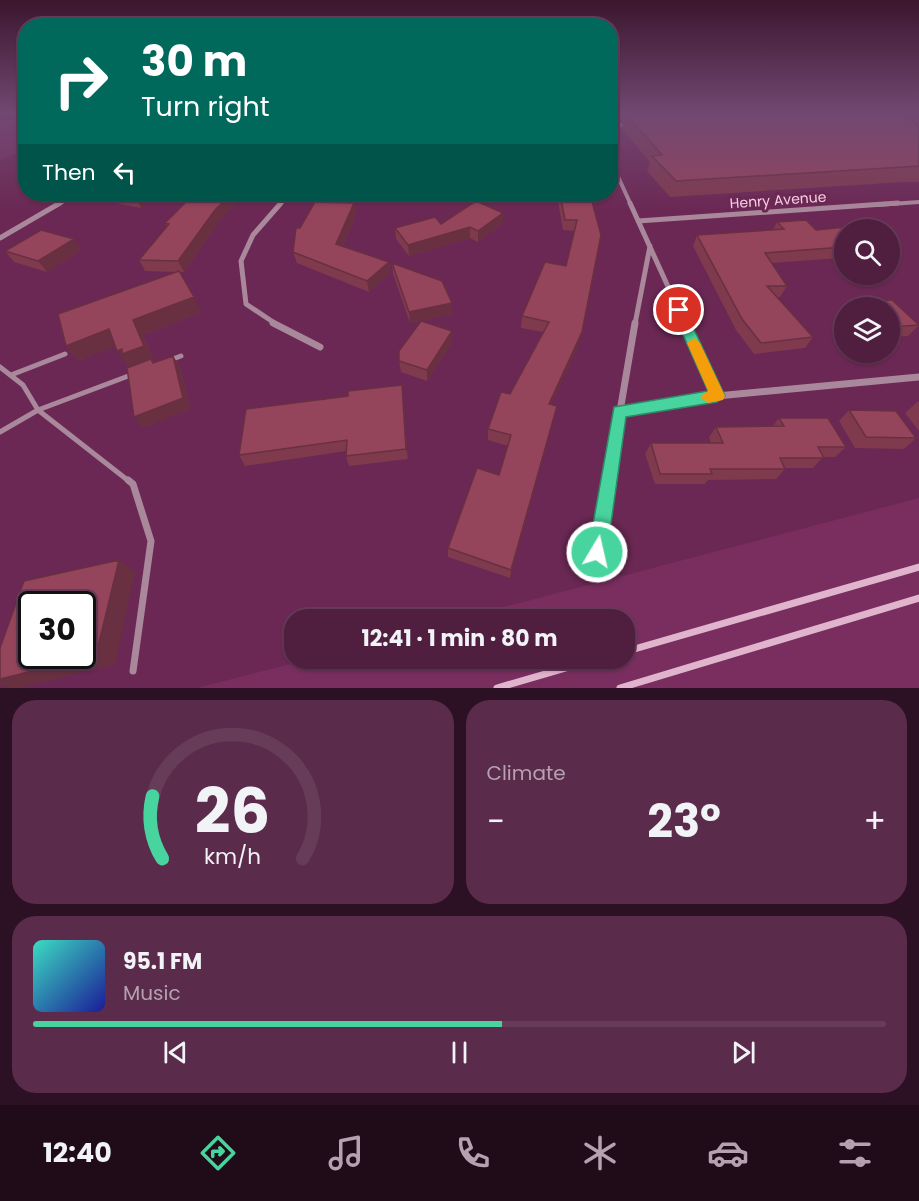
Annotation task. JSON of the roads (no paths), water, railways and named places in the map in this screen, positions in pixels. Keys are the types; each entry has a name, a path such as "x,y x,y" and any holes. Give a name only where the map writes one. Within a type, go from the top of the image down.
{"street":[{"path":"618,177 717,396"},
{"path":"0,238 64,201"},
{"path":"283,201 253,235 241,261 246,303 273,323 320,347"},
{"name":"Henry Avenue","path":"638,221 919,202"},
{"path":"594,576 621,399 650,246"},
{"path":"619,412 717,396 919,377"}],"lane":[{"path":"11,375 65,354"},
{"path":"159,364 181,356"},
{"path":"0,367 23,385 38,411 133,484 151,541 133,672"},
{"path":"0,432 38,411 137,373"}],"railway":[{"path":"635,649 919,567"},
{"path":"620,688 919,598"},
{"path":"497,688 562,669"}]}
